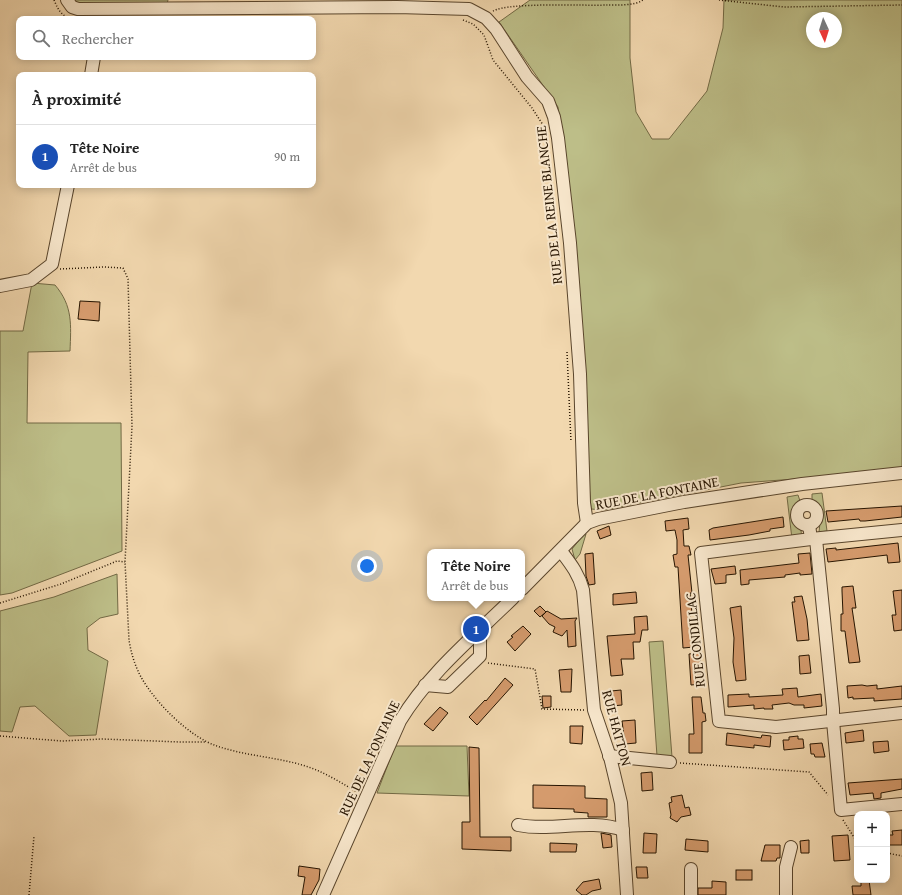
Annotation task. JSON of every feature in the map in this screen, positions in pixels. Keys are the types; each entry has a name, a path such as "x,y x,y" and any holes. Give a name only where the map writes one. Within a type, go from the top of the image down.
{"street":[{"name":"RUE DE LA REINE BLANCHE","path":"68,0 72,7 102,14 405,7 469,8 486,18 496,29 527,77 548,101 555,124 570,243 580,374 584,503 587,523"},
{"path":"92,72 94,60"},
{"path":"0,286 31,280 52,264 67,188"},
{"name":"RUE DE LA FONTAINE","path":"525,587 587,523 684,502 802,484 902,473"},
{"path":"802,484 806,505 800,508 797,517 800,522 809,525 816,539 828,664 834,671 841,810 897,805 902,813"},
{"name":"RUE CONDILLAC","path":"836,720 776,727 719,722 701,553 902,530"},
{"name":"RUE HATTON","path":"561,551 581,580 583,590 594,710 609,756 621,803 627,895"},
{"name":"RUE DE LA FONTAINE","path":"323,895 400,721 425,685 510,601"},
{"path":"425,685 448,686 475,661 480,656 480,631"},
{"path":"836,720 902,713"},
{"path":"609,756 670,762"},
{"path":"518,825 532,828 588,824 612,826 623,830"},
{"path":"786,895 786,867 791,847"},
{"path":"691,869 691,895"}],"path":[{"path":"486,18 495,10 516,6 616,5 639,3 643,0"},
{"path":"719,0 784,7 902,5"},
{"path":"457,17 473,24 484,35 492,60 532,108 546,133"},
{"path":"52,264 57,268 64,270 104,267 123,268 128,279 132,426 125,562 129,640 131,653 141,678 155,697 174,716 194,734 208,742 216,746 315,769 366,796"},
{"path":"567,350 571,442"},
{"path":"0,603 61,584 117,561 125,562"},
{"path":"475,661 535,669 542,709 594,710"},
{"path":"0,736 62,741 102,739 208,742"},
{"path":"670,762 809,772 841,810 842,817 854,837"},
{"path":"29,895 34,836"},
{"path":"890,854 902,856"}],"green space":[{"path":"74,0 168,0 167,4 75,5"},
{"path":"530,0 630,0 630,58 636,112 652,139 669,139 707,91 723,28 724,0 902,0 902,471 741,483 604,510 591,509 558,107 499,22"},
{"path":"32,283 55,285 61,293 70,316 70,351 28,352 27,423 121,423 122,551 12,593 0,595 0,331 23,331"},
{"path":"822,493 827,531 819,532 821,514 812,499 812,494"},
{"path":"798,495 800,501 796,507 795,516 800,528 801,537 792,539 787,497"},
{"path":"584,534 586,534 580,554 575,560 572,549"},
{"path":"117,574 118,614 100,618 87,628 88,650 108,661 96,735 69,736 35,706 20,707 12,732 0,731 0,611 54,597"},
{"path":"663,641 672,757 657,756 649,642"},
{"path":"395,746 467,746 469,796 377,793"}],"building":[{"path":"80,301 100,302 99,321 78,319"},
{"path":"902,506 902,517 865,521 860,521 859,519 828,522 826,511"},
{"path":"783,517 784,527 749,535 710,540 709,530 713,528"},
{"path":"688,518 689,529 683,530 684,546 689,546 691,555 688,555 692,593 690,593 692,614 690,615 694,647 683,648 678,567 675,567 673,555 677,554 677,540 675,530 666,531 665,521"},
{"path":"609,526 611,535 600,539 597,531"},
{"path":"898,543 900,562 888,563 887,555 828,562 826,549 836,548 836,550"},
{"path":"593,553 595,584 589,585 586,576 585,554"},
{"path":"810,553 812,574 800,575 800,573 785,575 785,577 749,580 749,584 741,585 740,570 799,563 798,554"},
{"path":"735,566 736,574 726,575 726,583 715,584 711,569"},
{"path":"853,586 856,608 852,608 860,662 849,663 845,631 841,631 841,614 843,614 842,587"},
{"path":"902,590 902,630 894,631 892,615 896,615 893,591"},
{"path":"636,592 637,603 613,605 613,594"},
{"path":"802,596 807,619 809,640 797,641 792,602 795,602 794,597"},
{"path":"540,606 546,612 540,617 534,611"},
{"path":"741,606 746,680 736,681 733,662 734,638 730,608"},
{"path":"547,611 561,619 577,618 575,621 576,646 568,647 567,630 562,636 553,632 555,627 549,624 542,616"},
{"path":"647,616 648,630 642,630 640,642 633,642 634,659 621,659 623,675 611,676 607,636 635,634 634,617"},
{"path":"523,626 531,634 515,651 507,642 513,637 511,636"},
{"path":"700,653 701,684 691,685 689,654"},
{"path":"809,655 811,673 800,674 799,656"},
{"path":"572,669 571,692 561,692 559,670"},
{"path":"505,678 513,685 477,725 469,717 485,700 486,701"},
{"path":"877,685 877,689 902,686 902,699 874,701 874,698 848,698 847,686"},
{"path":"797,688 798,697 821,694 822,706 804,708 804,705 794,705 789,703 772,705 773,709 754,709 754,705 728,707 728,695 749,694 749,697 783,695 782,689"},
{"path":"621,690 622,705 612,706 611,691"},
{"path":"542,696 551,696 551,707 543,708"},
{"path":"692,697 701,697 703,713 705,713 706,721 702,722 702,753 689,753 689,734 694,734"},
{"path":"440,707 448,713 433,731 424,724"},
{"path":"635,720 636,743 625,744 622,721"},
{"path":"570,726 583,726 582,744 570,743"},
{"path":"863,730 864,741 846,743 845,733"},
{"path":"727,733 761,738 762,735 771,736 770,747 754,745 754,748 726,745"},
{"path":"798,736 798,739 803,739 804,748 784,750 783,740 789,740 789,737"},
{"path":"888,741 889,751 874,753 873,742"},
{"path":"822,743 825,757 815,757 814,754 811,754 810,744"},
{"path":"469,747 479,748 480,837 511,837 511,851 462,849 462,822 470,822"},
{"path":"652,772 653,790 642,791 641,773"},
{"path":"902,779 902,789 881,793 881,798 874,799 873,793 850,795 848,783"},
{"path":"533,785 585,786 585,798 607,799 607,817 588,817 588,813 574,812 574,809 533,808"},
{"path":"682,795 685,808 689,807 691,815 681,817 677,822 670,818 669,803 672,802 671,797"},
{"path":"902,830 902,845 890,845 890,835 893,835 892,831"},
{"path":"601,833 611,835 612,847 603,848"},
{"path":"644,833 657,834 656,853 643,853"},
{"path":"848,835 850,860 834,861 832,836"},
{"path":"686,839 708,841 708,852 685,850"},
{"path":"809,840 809,853 801,853 800,841"},
{"path":"550,843 577,844 576,852 550,852"},
{"path":"765,845 780,845 780,858 777,858 776,861 761,861"},
{"path":"299,866 320,869 319,880 311,895 302,895 305,877 298,876"},
{"path":"636,867 647,867 648,878 637,878"},
{"path":"736,870 752,870 752,880 736,880"},
{"path":"599,879 601,889 592,891 586,895 582,895 576,890 583,882"},
{"path":"712,881 726,882 726,895 698,895 698,888 712,888"},
{"path":"861,883 869,883 871,895 853,895 852,886 861,886"}],"place":[{"name":"Tête Noire","path":"476,629"}]}
